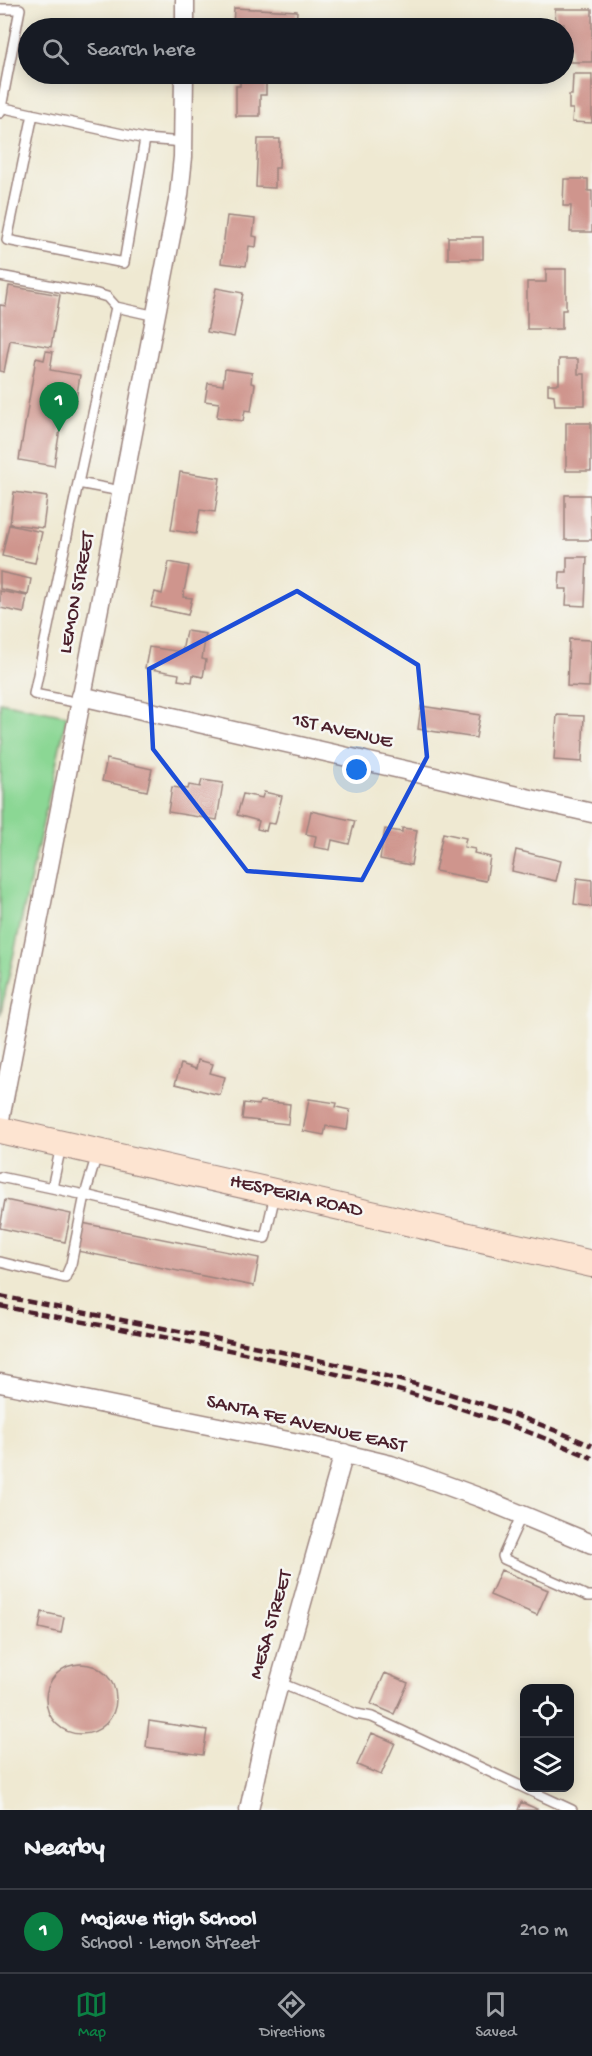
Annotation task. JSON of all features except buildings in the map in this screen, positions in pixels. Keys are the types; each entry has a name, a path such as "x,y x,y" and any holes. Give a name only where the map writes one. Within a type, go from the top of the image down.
{"main road":[{"name":"HESPERIA ROAD","path":"0,1130 592,1264"}],"street":[{"path":"185,0 185,18"},
{"name":"LEMON STREET","path":"0,1119 179,195 184,142 184,84"},
{"name":"1ST AVENUE","path":"80,700 592,813"},
{"name":"SANTA FE AVENUE EAST","path":"0,1383 344,1453 418,1474 592,1544"},
{"name":"MESA STREET","path":"249,1810 267,1727 344,1453"}],"lane":[{"path":"0,9 20,9 18,18"},
{"path":"18,19 0,109 146,139 184,142"},
{"path":"33,114 8,240 124,263 146,139"},
{"path":"0,276 97,294 108,297 116,308 156,316"},
{"path":"80,700 34,694 116,308"},
{"path":"78,483 121,491"},
{"path":"52,1188 62,1144"},
{"path":"0,1262 65,1278 71,1264 98,1152"},
{"path":"0,1177 265,1238 276,1192"},
{"path":"522,1514 503,1556 504,1559 587,1596 592,1596"},
{"path":"280,1683 356,1714 372,1717 572,1810"}],"highlighted area":[{"path":"297,591 418,665 427,757 362,880 247,871 153,749 149,669"}],"green space":[{"path":"0,702 67,715 0,1016"}],"railway":[{"path":"0,1296 358,1369 500,1410 592,1446"},
{"path":"0,1306 226,1349 375,1384 521,1429 592,1458"}],"place":[{"name":"Mojave High School","path":"59,432"}]}
